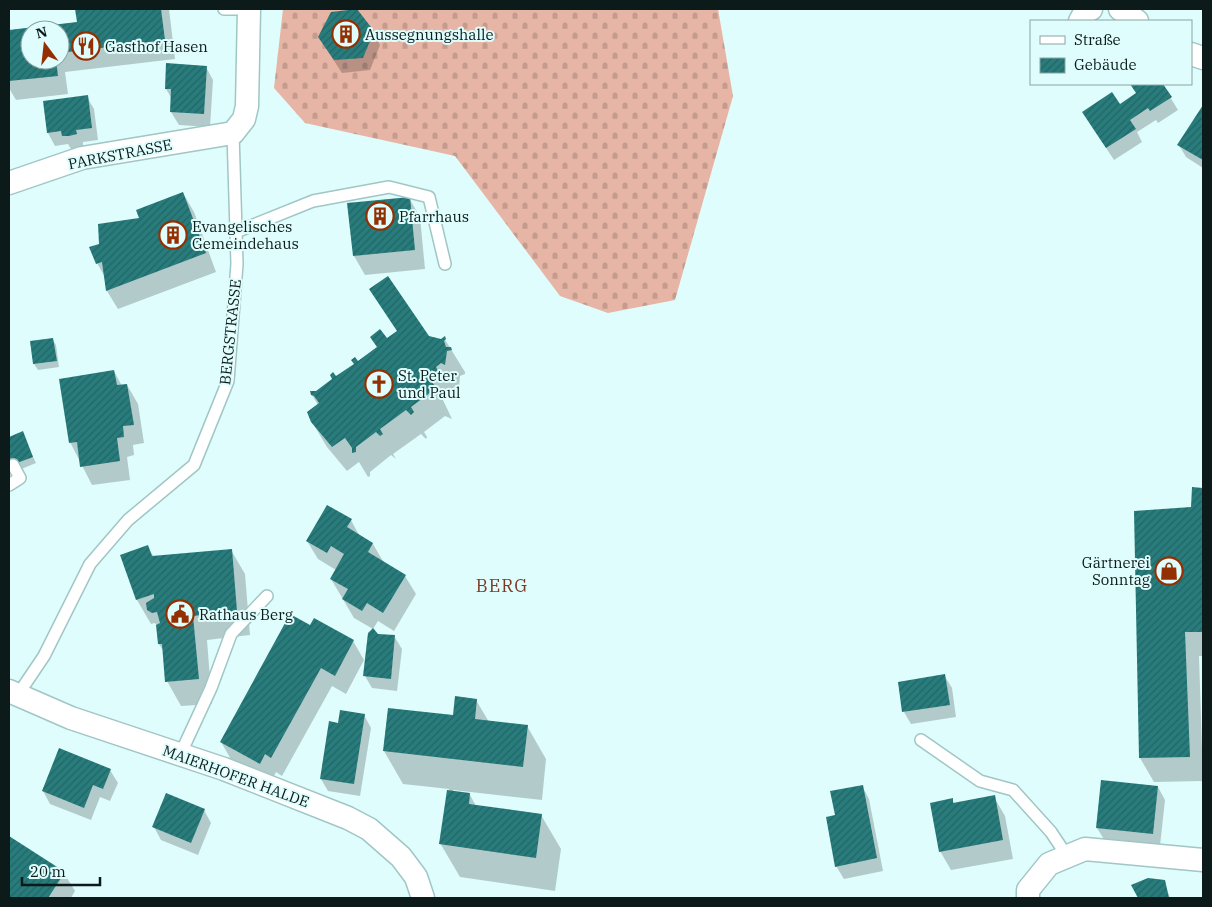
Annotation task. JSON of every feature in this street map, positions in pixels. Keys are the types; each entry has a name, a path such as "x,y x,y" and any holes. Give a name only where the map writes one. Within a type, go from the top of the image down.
{"street":[{"path":"233,133 244,119 247,106 249,9"},
{"path":"1080,20 1084,12 1091,9"},
{"path":"1120,9 1136,20"},
{"name":"PARKSTRASSE","path":"9,183 82,158 233,133"},
{"name":"MAIERHOFER HALDE","path":"11,698 224,769 326,808 369,829 401,856 416,877 423,898"},
{"path":"1028,898 1028,890 1058,860 1085,849 1203,860"}],"lane":[{"path":"224,9 236,9"},
{"name":"BERGSTRASSE","path":"11,698 44,656 90,564 128,520 194,465 228,381 237,264 233,133"},
{"path":"236,232 313,201 390,187 429,197 445,264"},
{"path":"9,485 20,478 13,465"},
{"path":"180,755 210,688 231,634 267,596"},
{"path":"921,740 980,781 1013,790 1051,832 1058,860"}],"green space":[{"path":"283,9 718,9 733,96 675,300 608,313 560,296 455,156 305,123 274,88"}],"building":[{"name":"Gasthof Hasen","path":"75,9 161,9 165,40 70,52 70,23 77,22"},
{"name":"Aussegnungshalle","path":"357,9 374,31 363,58 334,60 318,37 331,12"},
{"name":"Gasthof Hasen","path":"20,29 20,70 57,70 58,76 9,81 9,30"},
{"path":"166,63 207,66 204,114 170,112 171,89 165,89"},
{"path":"1131,85 1164,85 1172,97 1150,111 1148,108 1130,120 1136,129 1106,148 1082,112 1112,92 1120,104 1136,93"},
{"path":"88,95 92,128 76,130 77,134 69,136 62,136 61,131 47,133 43,101"},
{"path":"1203,105 1203,160 1177,145"},
{"path":"183,192 206,253 106,291 102,262 96,264 89,247 99,244 98,224 139,218 136,210"},
{"name":"Pfarrhaus","path":"410,197 415,250 353,256 347,203"},
{"name":"St. Peter und Paul","path":"388,276 429,336 441,339 445,336 446,347 451,347 452,350 447,351 445,365 441,363 436,367 438,371 436,373 432,370 426,375 440,392 438,395 431,392 411,407 414,412 411,415 406,410 380,429 383,434 380,436 376,432 356,447 356,452 352,453 352,448 345,438 332,447 311,422 307,412 319,403 311,395 310,391 316,391 332,379 330,375 333,372 336,376 354,364 351,360 355,357 358,361 377,347 370,337 380,329 387,338 397,331 369,289"},
{"path":"53,338 57,361 33,364 30,341"},
{"path":"114,370 117,385 127,384 134,425 123,426 124,437 117,438 120,461 80,467 77,442 69,443 59,379"},
{"path":"23,431 33,457 9,466 9,437"},
{"name":"Gärtnerei Sonntag","path":"1192,487 1203,488 1203,632 1185,632 1190,757 1139,758 1134,511 1191,507"},
{"path":"327,505 352,519 347,527 373,543 368,552 406,575 383,613 367,603 362,611 342,599 348,589 330,579 344,554 331,546 327,553 306,541"},
{"name":"Rathaus Berg","path":"148,545 152,556 232,549 237,611 193,616 199,679 165,682 162,644 158,644 156,625 160,623 157,612 152,613 147,610 146,603 154,598 154,594 136,600 120,555"},
{"path":"290,614 310,625 314,618 354,640 335,676 321,668 271,758 265,754 260,764 220,742"},
{"path":"373,628 378,634 395,635 391,679 363,676 368,633"},
{"path":"945,674 950,705 902,712 898,682"},
{"path":"455,696 477,699 475,719 528,725 523,767 383,751 388,708 453,715"},
{"path":"340,710 365,714 354,784 320,779 329,721 338,723"},
{"path":"59,748 111,769 103,789 93,785 84,808 42,791"},
{"path":"1101,780 1158,786 1153,834 1096,828"},
{"path":"863,785 877,858 835,867 826,817 835,815 830,791"},
{"path":"447,790 470,793 469,804 542,814 536,858 439,844"},
{"path":"166,793 205,809 191,843 152,827"},
{"path":"995,795 1003,840 939,852 930,803 953,798 953,803"},
{"path":"9,836 65,872 48,898 9,897"},
{"path":"1148,878 1165,880 1169,898 1138,898 1131,885"}],"place":[{"name":"Aussegnungshalle","path":"346,34"},
{"name":"Gasthof Hasen","path":"86,46"},
{"name":"Pfarrhaus","path":"380,216"},
{"name":"Evangelisches Gemeindehaus","path":"173,235"},
{"name":"St. Peter und Paul","path":"379,384"},
{"name":"Gärtnerei Sonntag","path":"1169,571"},
{"name":"Rathaus Berg","path":"180,614"}],"district":[{"name":"BERG","path":"502,585"}]}
